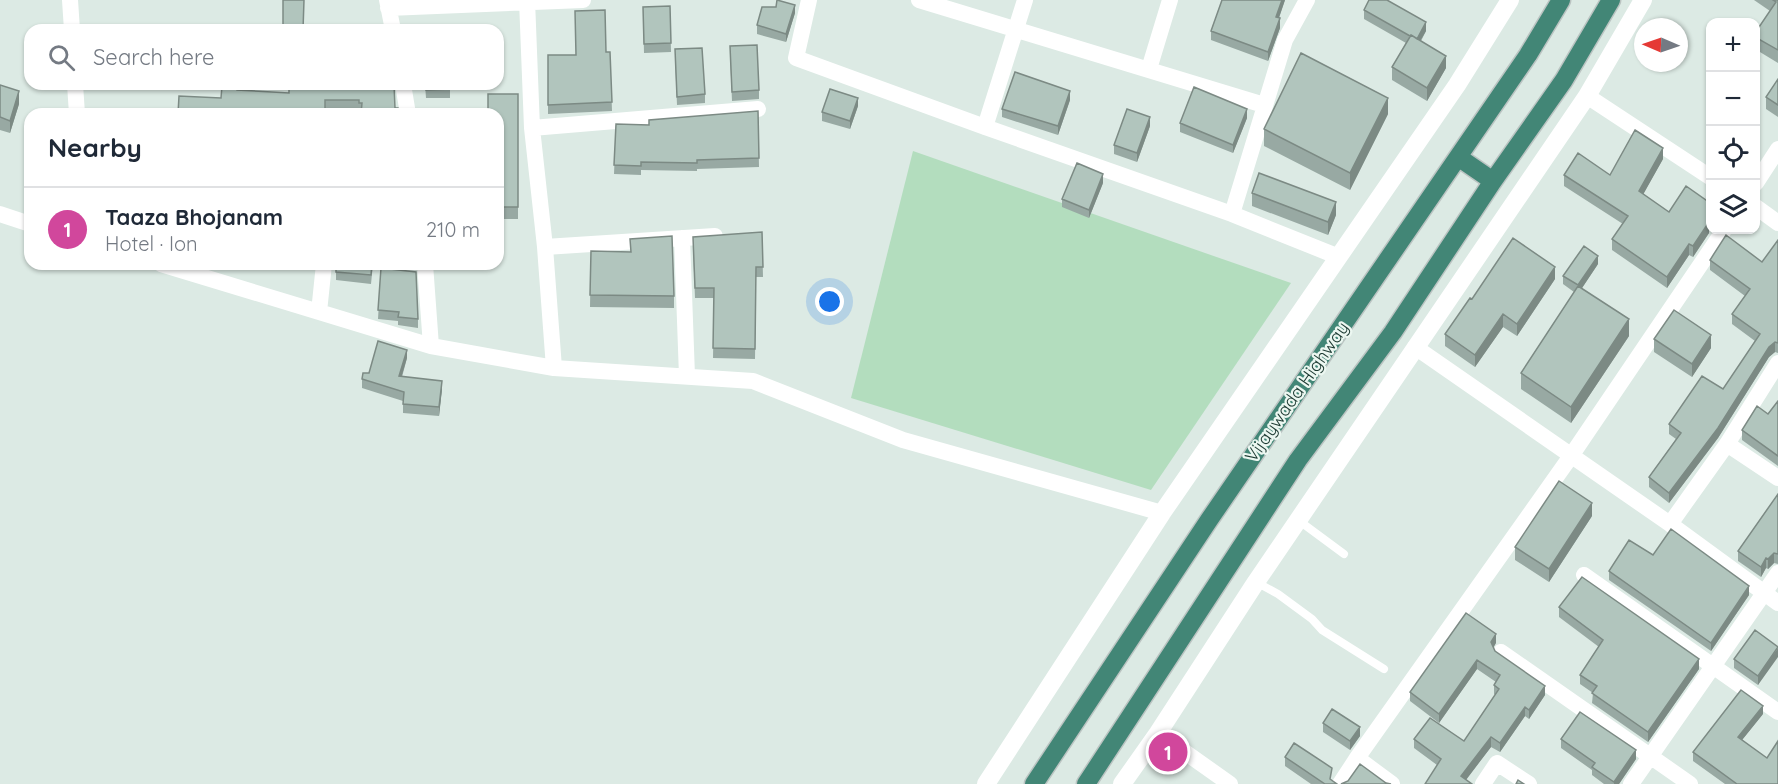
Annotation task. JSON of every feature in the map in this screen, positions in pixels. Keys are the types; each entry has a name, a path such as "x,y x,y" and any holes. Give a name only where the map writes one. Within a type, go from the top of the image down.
{"highway":[{"name":"Vijaywada Highway","path":"1034,784 1209,520 1528,55 1561,0"},
{"path":"1086,784 1298,460 1393,332 1493,181 1564,80 1611,0"},
{"path":"1458,157 1493,181"}],"street":[{"path":"70,0 72,24"},
{"path":"392,24 388,4 583,0"},
{"path":"809,0 796,58 1232,213 1339,257"},
{"path":"919,0 1264,105"},
{"path":"985,127 1025,0"},
{"path":"1149,69 1170,0"},
{"path":"1232,213 1285,40 1307,0"},
{"path":"986,784 1162,513 1457,85 1510,0"},
{"path":"1122,784 1256,582 1587,96 1643,0"},
{"path":"527,2 532,128 546,247 554,368"},
{"path":"75,90 77,108"},
{"path":"404,90 407,108"},
{"path":"1587,96 1706,174"},
{"path":"532,128 758,109"},
{"path":"1757,180 1778,149"},
{"path":"1760,210 1778,223"},
{"path":"0,214 24,222"},
{"path":"1340,784 1571,456 1721,234"},
{"path":"546,247 727,235"},
{"path":"682,238 687,376"},
{"path":"181,270 431,346 554,368 753,381 903,440 1162,513"},
{"path":"319,312 323,270"},
{"path":"425,270 431,346"},
{"path":"1415,347 1670,524 1771,598"},
{"path":"1670,524 1727,444 1777,365"},
{"path":"1727,444 1778,478"},
{"path":"1631,784 1713,667 1771,598 1778,573"},
{"path":"1584,575 1778,712"},
{"path":"1501,652 1690,784"},
{"path":"1158,732 1230,784"},
{"path":"1357,758 1392,784"},
{"path":"1483,784 1497,763 1529,784"}],"lane":[{"path":"1298,520 1344,554"},
{"path":"1256,582 1278,594 1312,619 1322,630 1384,669"}],"green space":[{"path":"913,151 1291,283 1151,490 851,398"}],"building":[{"path":"283,0 304,0 303,24 283,24"},
{"path":"777,0 795,5 786,34 757,25 762,7 776,7"},
{"path":"1222,0 1282,0 1276,17 1280,18 1268,52 1211,31"},
{"path":"1369,0 1387,0 1426,22 1417,39 1364,10"},
{"path":"1773,0 1778,0 1778,50 1760,40 1760,26 1776,2"},
{"path":"670,6 671,43 644,44 643,7"},
{"path":"605,10 606,52 610,52 612,102 548,105 548,55 576,55 575,11"},
{"path":"1411,35 1446,56 1427,88 1392,67"},
{"path":"757,45 759,90 732,92 730,46"},
{"path":"702,48 705,94 677,97 675,49"},
{"path":"1301,53 1388,98 1350,173 1264,129"},
{"path":"1015,72 1070,91 1058,126 1002,109"},
{"path":"1778,79 1778,105 1766,97"},
{"path":"0,85 19,91 10,121 0,117"},
{"path":"1194,87 1247,109 1233,145 1180,123"},
{"path":"830,89 858,98 850,121 822,112"},
{"path":"222,90 289,93 289,90 394,90 395,108 362,108 362,103 359,103 359,100 325,100 325,108 178,108 179,96 221,98"},
{"path":"488,94 518,94 518,207 504,207 504,108 488,108"},
{"path":"1127,109 1150,117 1137,153 1114,145"},
{"path":"758,111 759,158 697,160 697,163 641,162 641,166 614,165 616,124 649,125 649,120"},
{"path":"1635,130 1663,148 1639,191 1669,212 1686,186 1706,200 1706,226 1693,246 1689,244 1667,277 1612,239 1628,216 1564,175 1578,153 1610,175"},
{"path":"1077,163 1103,174 1089,210 1062,199"},
{"path":"1259,173 1336,202 1328,222 1252,193"},
{"path":"762,232 763,267 756,267 755,349 713,348 714,288 695,288 693,237"},
{"path":"1726,235 1762,262 1778,240 1778,343 1775,342 1769,347 1718,428 1669,493 1649,477 1681,433 1669,424 1702,376 1723,389 1760,334 1732,314 1750,289 1710,260"},
{"path":"672,236 674,296 590,295 591,251 631,252 630,239"},
{"path":"1513,238 1555,267 1517,324 1503,314 1475,355 1445,334 1470,298 1472,299"},
{"path":"1584,246 1598,256 1578,285 1563,276"},
{"path":"336,270 371,270 371,275 336,272"},
{"path":"381,270 416,272 418,319 398,317 399,312 378,310"},
{"path":"1578,286 1629,319 1571,407 1521,373"},
{"path":"1674,310 1711,335 1692,364 1654,339"},
{"path":"378,341 407,350 399,376 442,381 439,407 403,404 404,392 362,379 363,373 369,373"},
{"path":"1778,401 1778,456 1742,430 1757,406 1768,414"},
{"path":"1559,481 1592,503 1549,569 1515,547"},
{"path":"1778,494 1778,554 1774,553 1768,559 1766,558 1761,567 1738,551"},
{"path":"1671,529 1749,586 1711,643 1609,571 1629,540 1653,555"},
{"path":"1582,577 1699,659 1648,732 1592,693 1597,686 1580,675 1603,640 1559,607"},
{"path":"1466,613 1496,634 1491,642 1495,651 1545,686 1529,710 1525,707 1500,743 1491,737 1461,776 1472,784 1425,784 1441,759 1414,739 1430,718 1464,741 1499,689 1494,685 1500,675 1477,660 1439,714 1410,692"},
{"path":"1755,630 1778,647 1758,676 1734,659"},
{"path":"1741,690 1763,706 1738,737 1767,758 1778,741 1778,784 1737,784 1693,752"},
{"path":"1332,709 1360,727 1350,741 1323,723"},
{"path":"1580,712 1636,750 1614,782 1592,767 1595,763 1561,739"},
{"path":"1294,743 1332,768 1330,779 1337,784 1325,784 1285,757"},
{"path":"1360,764 1386,783 1391,784 1341,784 1348,781"}],"place":[{"name":"Taaza Bhojanam","path":"1168,752"}]}
